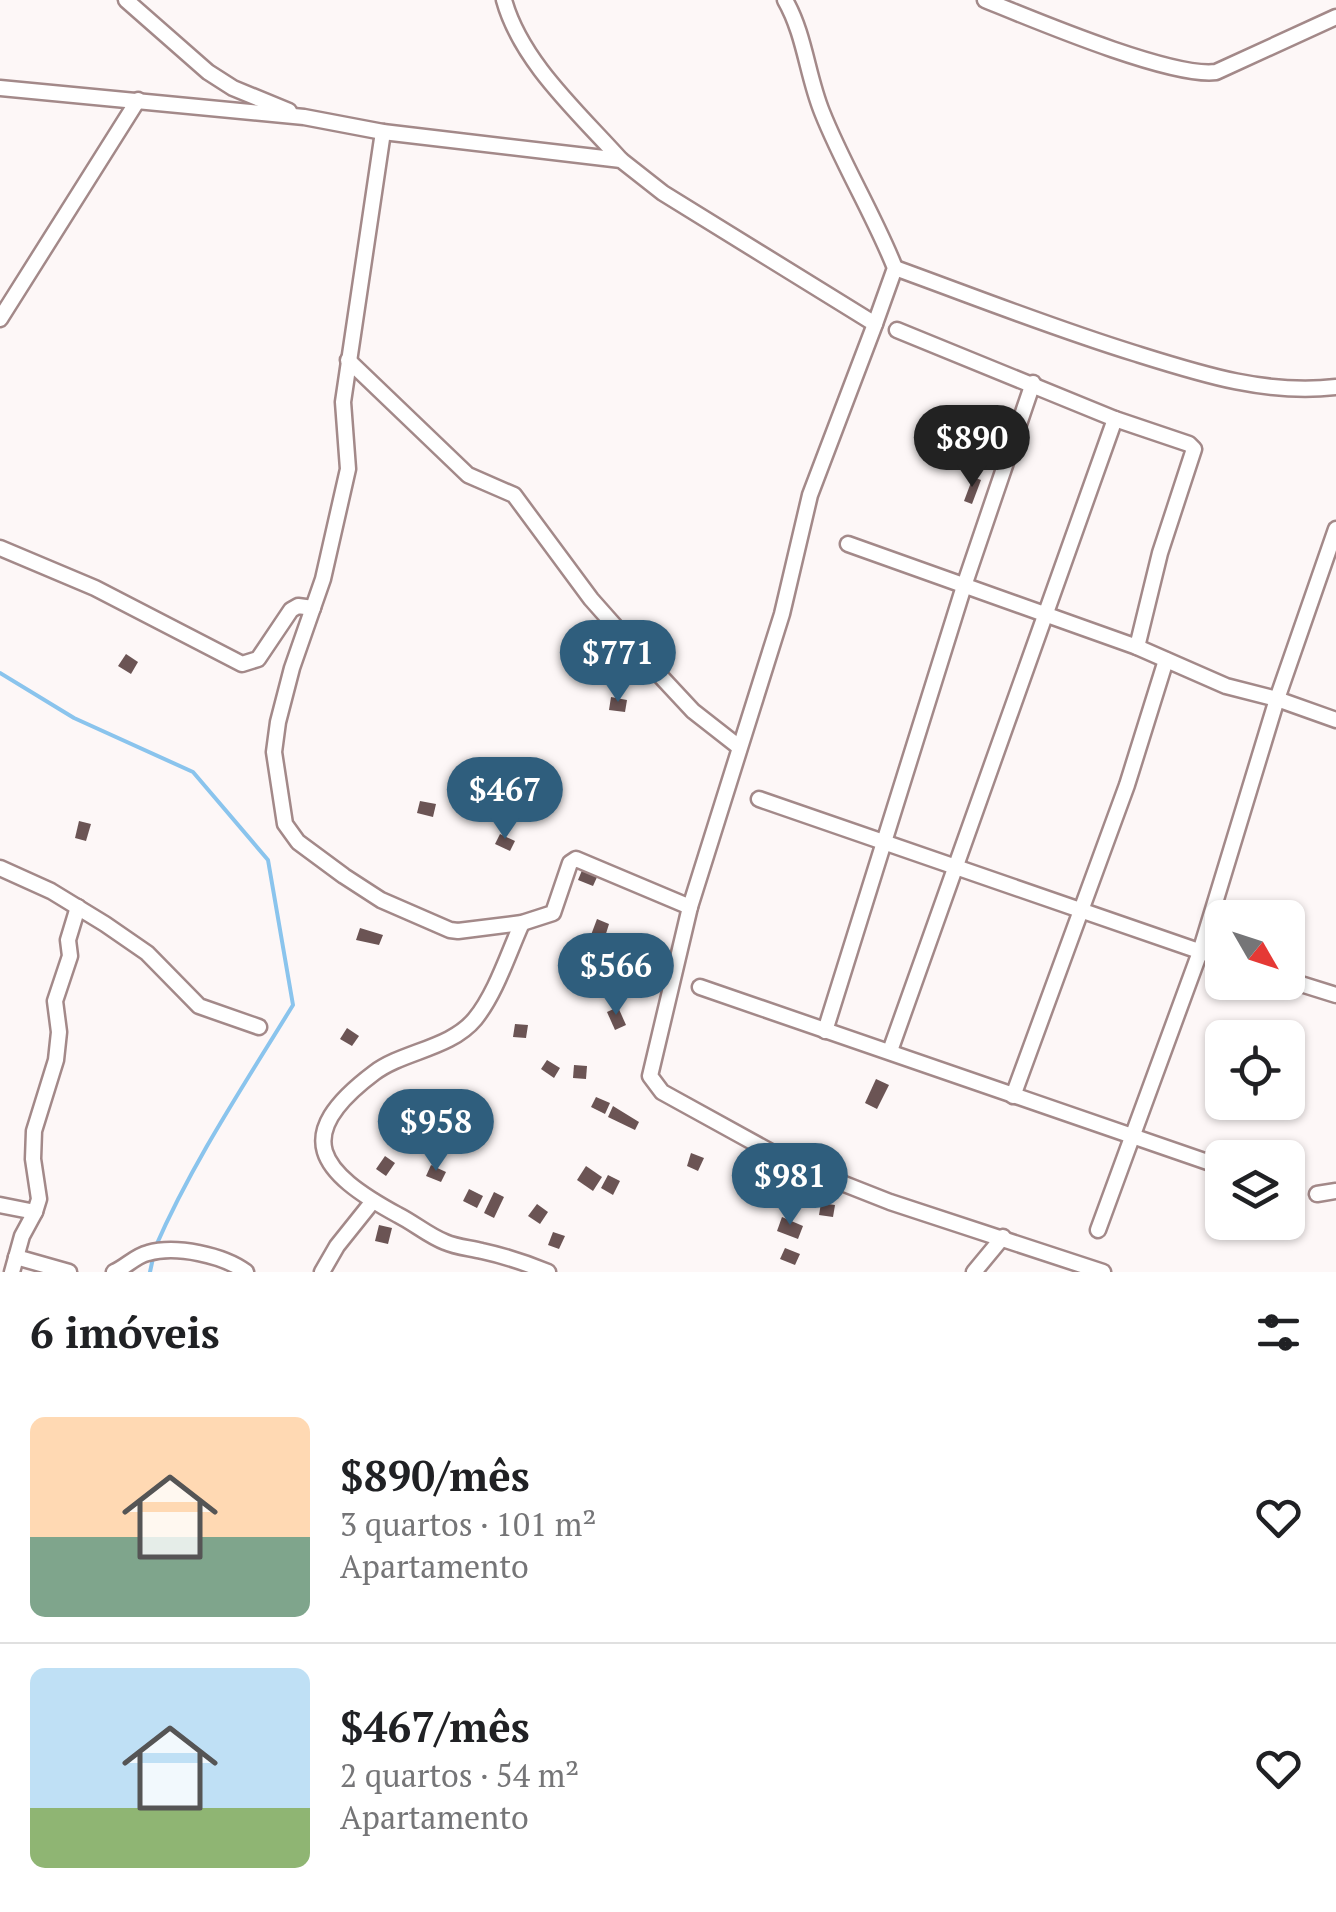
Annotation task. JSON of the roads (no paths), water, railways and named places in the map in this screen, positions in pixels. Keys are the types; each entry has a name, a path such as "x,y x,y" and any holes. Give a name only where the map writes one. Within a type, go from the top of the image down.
{"street":[{"path":"126,0 208,72 233,88 304,117"},
{"path":"504,0 509,18 536,60 621,160 664,193 875,324"},
{"path":"785,0 799,26 820,108 896,268 810,495 782,614 690,907 650,1076 654,1085 790,1164 890,1202 1103,1272"},
{"path":"985,0 1130,53 1202,74 1216,72 1336,17"},
{"path":"0,88 304,117 382,132 621,160"},
{"path":"0,319 138,100"},
{"path":"382,132 343,402 348,469 323,579 281,706 274,752 284,824 291,835 381,900 458,932 522,923 553,913 570,864 576,859 690,907"},
{"path":"896,268 1064,331 1184,369 1252,387 1301,391 1336,387"},
{"path":"897,330 1194,449 1160,552 1137,647"},
{"path":"348,360 468,475 514,495 591,599 638,652 692,710 738,747"},
{"path":"825,1031 964,586 1033,384"},
{"path":"890,1051 1115,419"},
{"path":"1098,1230 1200,952 1277,699 1336,529"},
{"path":"848,544 1137,647 1226,686 1336,720"},
{"path":"0,548 95,588 242,664 258,660 290,610 298,606 313,608"},
{"path":"1013,1096 1127,785 1166,660"},
{"path":"759,799 1205,954"},
{"path":"0,868 78,907 147,954 199,1006 259,1027"},
{"path":"69,1272 14,1264 39,1199 34,1131 56,1060 54,1002 70,956 68,940 78,907"},
{"path":"522,923 473,1022 458,1033 378,1070 343,1099 328,1119 322,1138 326,1159 373,1201 448,1244 518,1260 548,1272"},
{"path":"1305,985 1336,995"},
{"path":"700,987 1205,1161"},
{"path":"1317,1194 1336,1191"},
{"path":"322,1272 373,1201"},
{"path":"0,1206 35,1212"},
{"path":"974,1272 1003,1237"},
{"path":"114,1272 154,1251 214,1254 246,1272"}],"waterway":[{"path":"0,673 74,718 193,772 268,860 293,1005 202,1155 155,1248"},
{"path":"150,1272 153,1258"}]}
